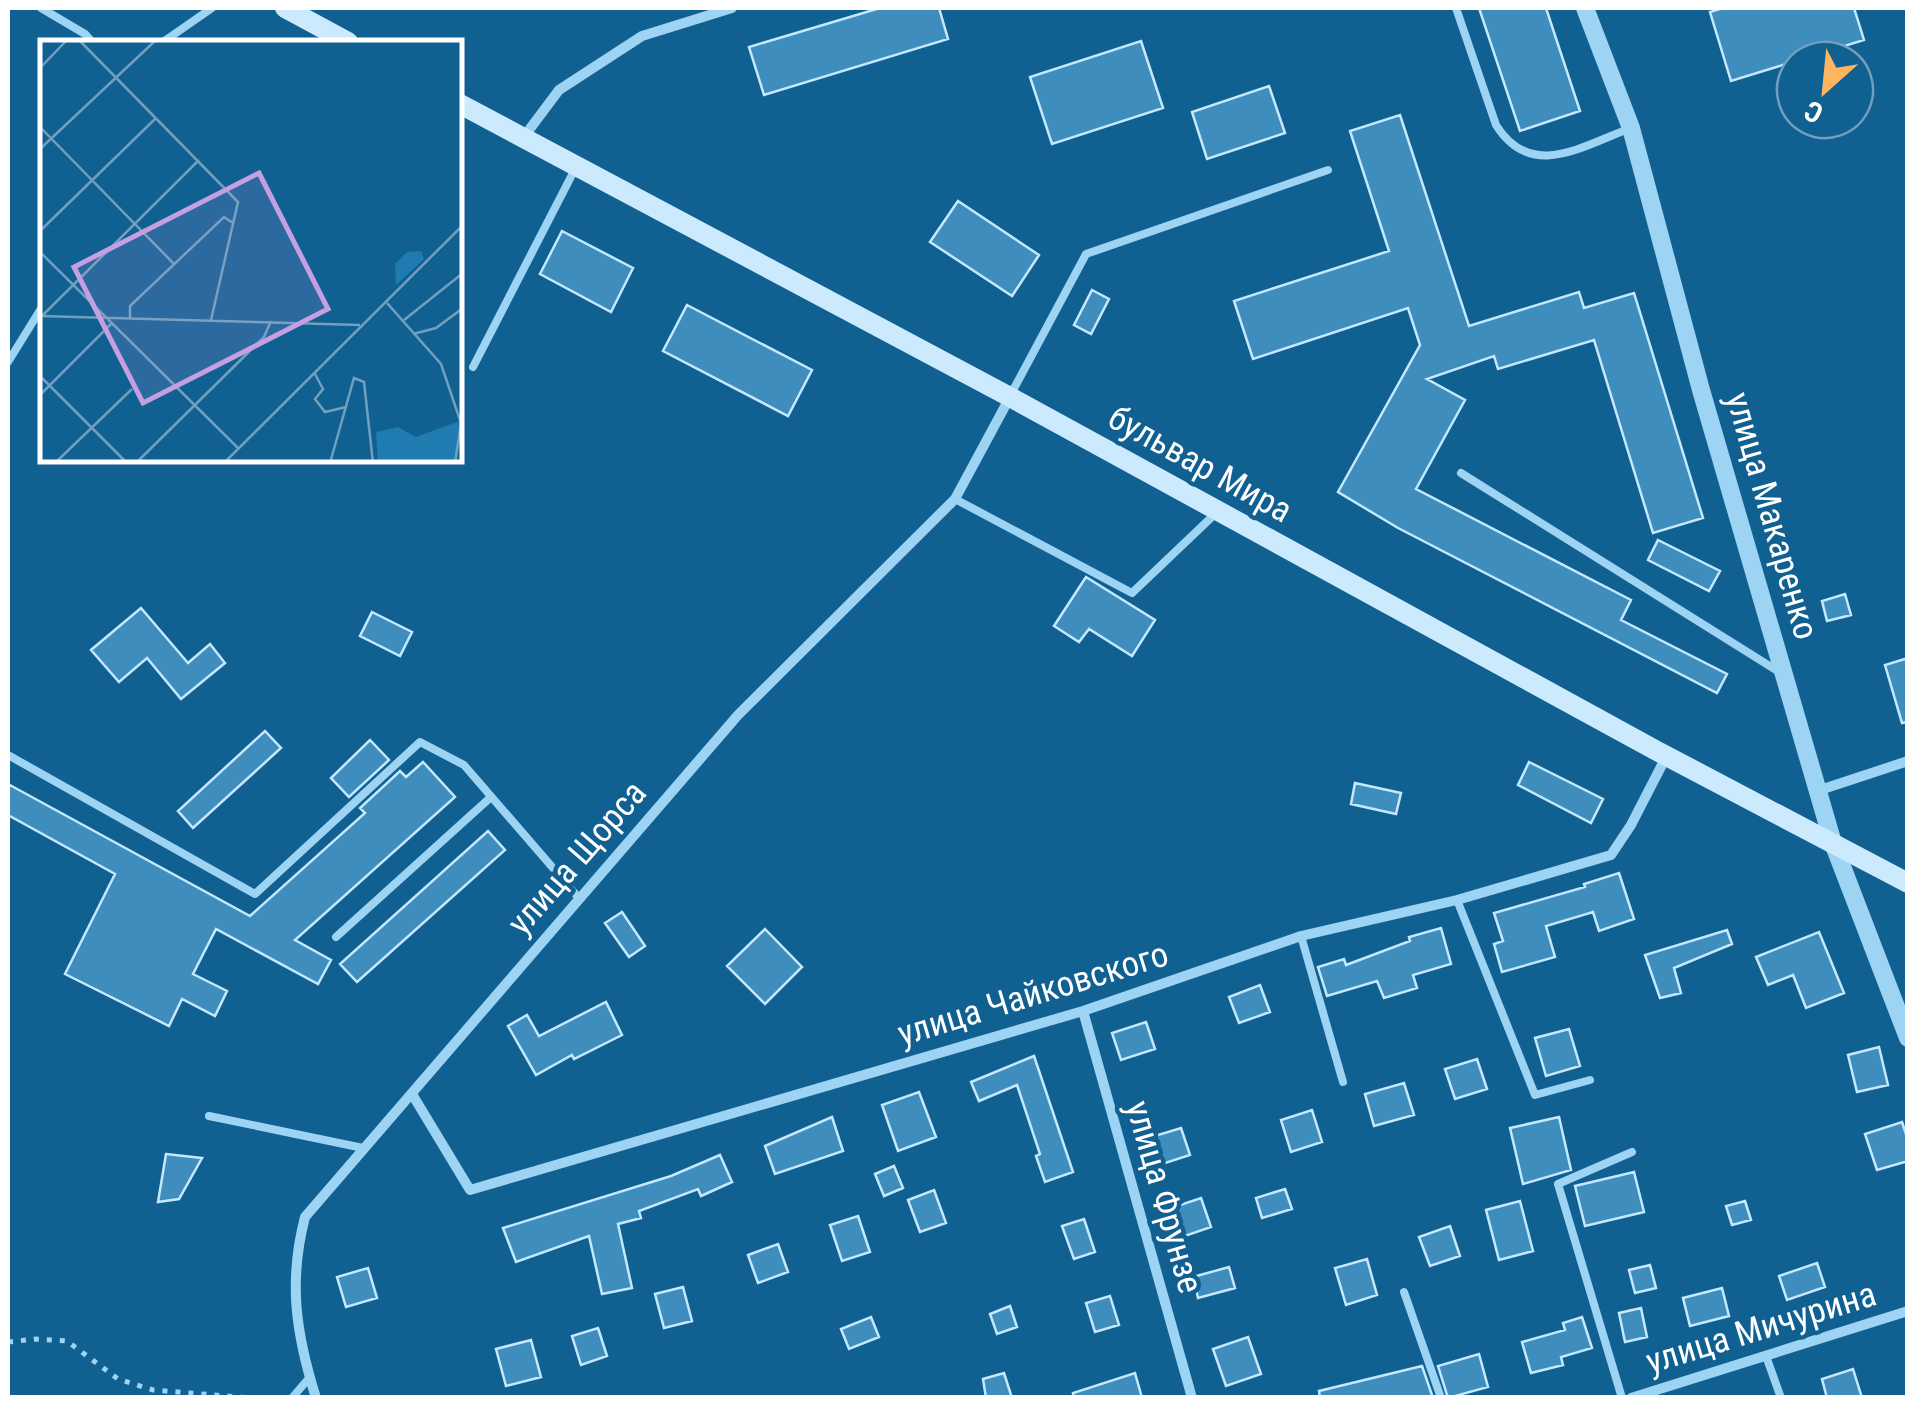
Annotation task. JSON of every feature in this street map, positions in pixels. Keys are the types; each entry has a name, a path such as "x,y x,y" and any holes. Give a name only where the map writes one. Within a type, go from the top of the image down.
{"main road":[{"path":"285,8 344,40"},
{"name":"бульвар Мира","path":"462,105 1908,883"}],"street":[{"path":"523,138 559,90 642,36 732,8"},
{"name":"улица Макаренко","path":"1585,8 1632,128 1701,390 1833,842 1908,1038"},
{"name":"улица Щорса","path":"316,1398 294,1305 295,1254 304,1217 738,715 954,498 1010,397"},
{"name":"улица Чайковского","path":"412,1094 470,1190 1083,1011 1301,936 1457,900 1610,855 1631,825 1667,756"},
{"path":"1820,790 1908,761"},
{"name":"улица Фрунзе","path":"1083,1011 1192,1398"},
{"name":"улица Мичурина","path":"1631,1398 1908,1312"}],"lane":[{"path":"41,8 90,40"},
{"path":"166,40 212,8"},
{"path":"1456,8 1496,125 1506,142 1524,153 1550,158 1632,128"},
{"path":"473,367 576,167"},
{"path":"1010,397 1086,254 1328,170"},
{"path":"8,362 40,310"},
{"path":"1461,473 1784,676"},
{"path":"954,498 1132,593 1217,511"},
{"path":"8,755 256,894 420,742 464,765 578,897"},
{"path":"336,937 492,797"},
{"path":"1457,900 1535,1095 1590,1080"},
{"path":"1301,936 1343,1082"},
{"path":"209,1116 364,1148"},
{"path":"1622,1398 1558,1184 1632,1152"},
{"path":"1404,1292 1441,1398"},
{"path":"1766,1356 1781,1398"},
{"path":"292,1398 310,1377"}],"path":[{"path":"8,1342 67,1341 118,1379 153,1390 251,1398"}],"building":[{"path":"880,8 939,8 948,39 764,95 749,47"},
{"path":"1479,8 1546,8 1580,111 1520,131"},
{"path":"1723,8 1854,8 1864,40 1775,40 1775,67 1731,81 1710,12"},
{"path":"1141,41 1163,108 1052,144 1030,77"},
{"path":"1269,86 1285,133 1207,159 1192,112"},
{"path":"1400,115 1469,326 1579,292 1584,308 1634,293 1703,518 1653,533 1594,340 1498,369 1494,356 1427,379 1465,400 1416,489 1631,600 1621,620 1727,674 1717,693 1398,528 1338,492 1420,345 1408,308 1253,359 1234,301 1389,251 1350,131"},
{"path":"958,201 1039,255 1012,296 930,242"},
{"path":"562,231 633,268 611,312 540,274"},
{"path":"1092,290 1109,299 1091,334 1074,325"},
{"path":"687,305 812,370 788,416 663,351"},
{"path":"1658,540 1720,571 1709,591 1648,560"},
{"path":"1086,577 1155,620 1132,656 1089,629 1079,642 1054,626"},
{"path":"1845,594 1851,615 1827,621 1822,601"},
{"path":"141,608 188,663 210,644 225,663 181,699 147,658 119,682 91,650"},
{"path":"372,612 412,632 400,656 360,636"},
{"path":"1908,658 1908,722 1902,723 1885,665"},
{"path":"265,731 281,748 193,828 178,811"},
{"path":"370,740 389,760 349,797 331,778"},
{"path":"423,762 455,797 295,940 331,960 318,984 216,929 193,974 227,991 215,1016 182,999 169,1026 65,974 115,874 8,815 8,784 250,916 365,813 360,808 400,771 406,777"},
{"path":"1529,762 1603,799 1591,823 1518,785"},
{"path":"1355,783 1401,793 1396,814 1351,804"},
{"path":"488,831 505,850 357,982 340,964"},
{"path":"1619,873 1634,919 1599,931 1593,912 1546,926 1555,957 1502,972 1494,944 1503,941 1494,913"},
{"path":"622,912 645,946 629,957 605,923"},
{"path":"1441,928 1451,964 1413,975 1417,988 1384,998 1377,981 1327,996 1318,967 1344,959 1346,965 1410,941 1409,937"},
{"path":"765,929 802,967 765,1004 727,966"},
{"path":"1727,930 1732,944 1674,968 1681,993 1660,998 1645,955"},
{"path":"1819,932 1844,993 1806,1008 1793,975 1768,985 1756,957"},
{"path":"1260,985 1270,1012 1239,1023 1229,997"},
{"path":"606,1002 622,1035 536,1075 508,1026 527,1015 539,1036"},
{"path":"1146,1022 1155,1049 1121,1060 1112,1033"},
{"path":"1569,1029 1580,1066 1546,1076 1535,1038"},
{"path":"1879,1047 1888,1085 1857,1092 1848,1055"},
{"path":"1034,1056 1073,1172 1045,1182 1017,1085 979,1101 971,1082"},
{"path":"1477,1059 1487,1089 1455,1099 1445,1069"},
{"path":"1404,1083 1414,1115 1374,1126 1365,1094"},
{"path":"919,1092 936,1137 898,1151 882,1105"},
{"path":"1312,1110 1322,1142 1291,1152 1281,1120"},
{"path":"832,1117 843,1151 775,1174 765,1146"},
{"path":"1559,1117 1571,1170 1523,1184 1510,1128"},
{"path":"1902,1122 1908,1140 1908,1161 1877,1170 1865,1134"},
{"path":"1181,1128 1190,1155 1156,1166 1148,1138"},
{"path":"166,1154 202,1158 179,1199 158,1202"},
{"path":"720,1155 732,1182 701,1196 698,1189 639,1211 641,1218 618,1224 632,1288 602,1294 589,1236 516,1262 503,1228 671,1176"},
{"path":"894,1166 903,1188 884,1196 875,1174"},
{"path":"1634,1172 1644,1212 1585,1226 1575,1186"},
{"path":"1285,1189 1292,1209 1262,1218 1256,1198"},
{"path":"934,1190 946,1223 920,1232 908,1200"},
{"path":"1201,1198 1211,1227 1182,1237 1171,1208"},
{"path":"1520,1201 1533,1251 1499,1260 1486,1210"},
{"path":"1745,1201 1751,1220 1732,1225 1726,1206"},
{"path":"858,1216 870,1252 842,1261 830,1225"},
{"path":"1084,1219 1095,1252 1074,1259 1062,1226"},
{"path":"1450,1226 1460,1256 1430,1266 1419,1237"},
{"path":"778,1244 788,1272 758,1283 748,1255"},
{"path":"1367,1259 1377,1295 1346,1305 1335,1268"},
{"path":"1817,1263 1825,1287 1787,1300 1779,1276"},
{"path":"1650,1265 1656,1288 1635,1293 1629,1270"},
{"path":"1229,1267 1235,1288 1198,1298 1193,1277"},
{"path":"368,1268 377,1298 346,1307 337,1277"},
{"path":"683,1287 692,1321 664,1328 655,1294"},
{"path":"1722,1288 1729,1316 1690,1326 1683,1298"},
{"path":"1110,1296 1119,1325 1095,1332 1086,1303"},
{"path":"1010,1306 1017,1327 997,1334 990,1314"},
{"path":"1641,1308 1647,1337 1625,1342 1619,1313"},
{"path":"871,1317 879,1337 849,1349 841,1329"},
{"path":"1582,1317 1592,1348 1561,1357 1563,1365 1531,1373 1522,1342 1565,1330 1563,1323"},
{"path":"598,1328 607,1356 581,1365 572,1336"},
{"path":"1248,1337 1261,1374 1226,1386 1213,1349"},
{"path":"531,1340 541,1377 506,1386 496,1349"},
{"path":"1479,1354 1488,1387 1448,1398 1438,1366"},
{"path":"1422,1366 1433,1398 1320,1398 1319,1391"},
{"path":"1853,1369 1862,1398 1827,1398 1822,1379"},
{"path":"1004,1373 1012,1398 986,1398 983,1379"},
{"path":"1135,1373 1142,1398 1074,1398 1073,1393"}]}
